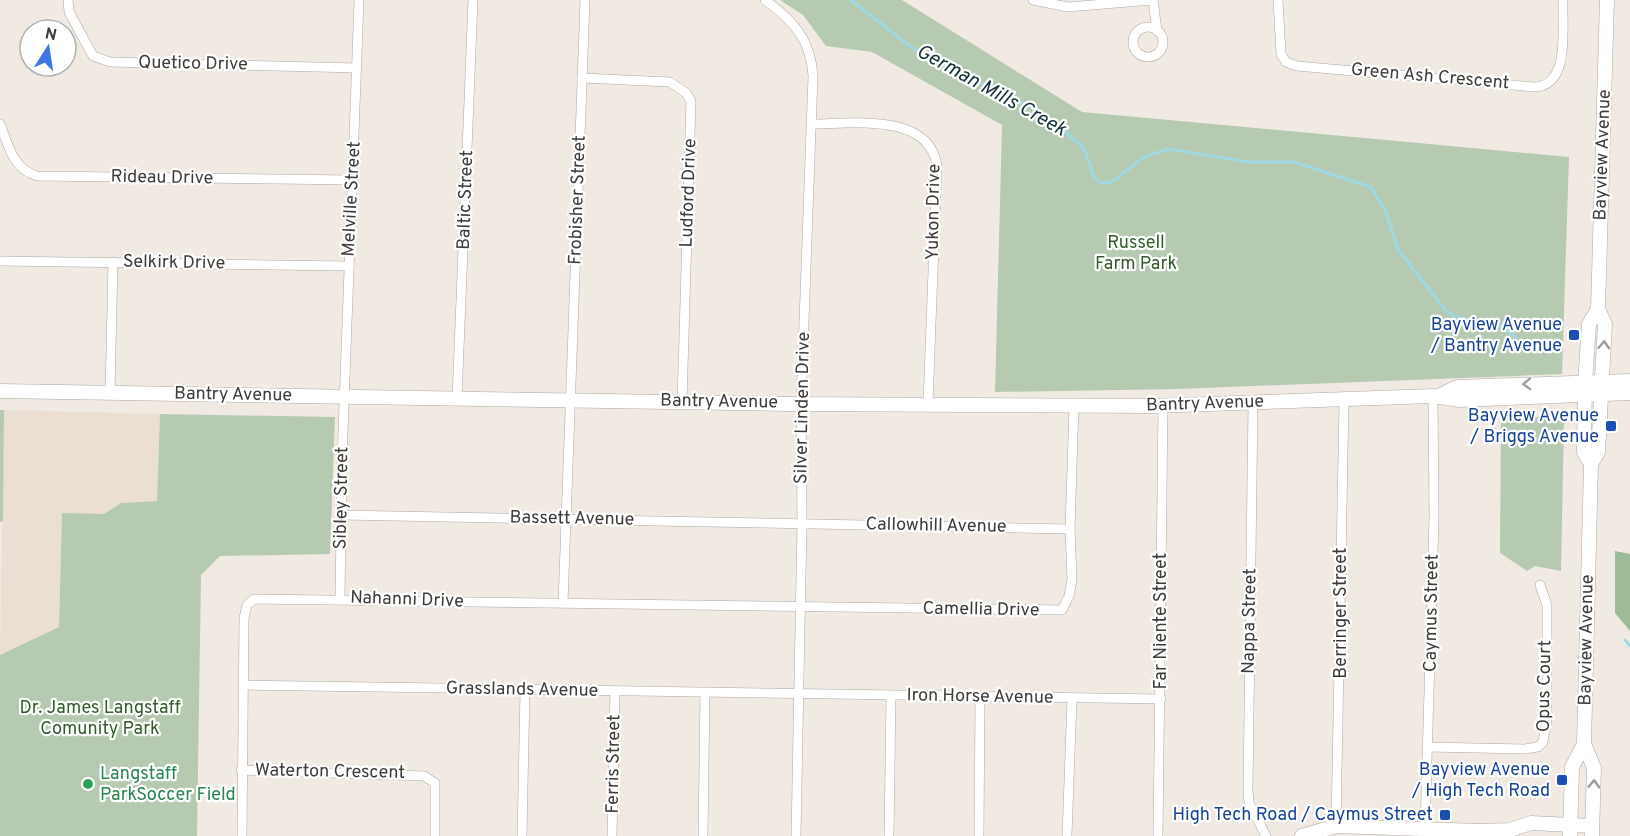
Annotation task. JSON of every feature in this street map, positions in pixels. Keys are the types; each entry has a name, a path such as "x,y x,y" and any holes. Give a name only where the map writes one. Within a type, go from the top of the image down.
{"street":[{"name":"Quetico Drive","path":"68,0 69,12 93,56 110,62 357,68"},
{"name":"Melville Street","path":"345,398 359,0"},
{"name":"Baltic Street","path":"457,399 473,0"},
{"name":"Frobisher Street","path":"563,603 585,0"},
{"name":"Silver Linden Drive","path":"765,0 794,23 808,46 812,58 813,124 801,404 802,523 796,836"},
{"path":"1033,0 1068,7 1153,0 1157,31"},
{"name":"Green Ash Crescent","path":"1278,0 1281,54 1286,62 1297,66 1534,87 1544,87 1553,82 1560,70 1563,0"},
{"name":"Bayview Avenue","path":"1590,464 1598,452 1605,324 1598,309 1607,0"},
{"name":"Ludford Drive","path":"582,78 670,82 686,93 691,101 682,402"},
{"name":"Rideau Drive","path":"0,124 10,154 24,172 37,176 354,180"},
{"name":"Yukon Drive","path":"813,124 898,126 926,140 934,150 937,165 928,404"},
{"name":"Selkirk Drive","path":"0,261 349,266"},
{"path":"110,393 113,261"},
{"name":"Bayview Avenue","path":"1592,831 1594,768 1584,744 1590,464 1584,452 1589,324 1598,309"},
{"path":"1602,389 1630,381"},
{"name":"Bantry Avenue","path":"0,391 801,404 1163,406 1436,396 1460,400 1602,389"},
{"path":"1602,389 1630,393"},
{"name":"Caymus Street","path":"1425,830 1436,396"},
{"name":"Sibley Street","path":"340,598 345,398"},
{"name":"Berringer Street","path":"1336,826 1344,400"},
{"name":"Nappa Street","path":"1253,402 1248,790 1249,803 1266,836"},
{"name":"Camellia Drive","path":"801,605 1047,612 1062,610 1071,590 1070,529 1074,405"},
{"name":"Far Niente Street","path":"1158,836 1163,406"},
{"name":"Bassett Avenue","path":"342,515 802,523"},
{"name":"Callowhill Avenue","path":"802,523 1070,529"},
{"name":"Opus Court","path":"1428,747 1524,749 1538,747 1543,742 1547,720 1546,604 1540,585"},
{"name":"Nahanni Drive","path":"242,836 244,618 247,605 254,599 340,598 801,605"},
{"name":"Grasslands Avenue","path":"243,686 800,694"},
{"path":"522,836 525,691"},
{"name":"Ferris Street","path":"612,836 615,691"},
{"path":"704,836 705,693"},
{"name":"Iron Horse Avenue","path":"800,694 1161,699"},
{"path":"889,836 891,696"},
{"path":"979,836 980,698"},
{"path":"1067,836 1072,699"},
{"name":"Bayview Avenue","path":"1570,831 1572,767 1584,744"},
{"name":"Waterton Crescent","path":"241,770 424,776 435,783 435,836"},
{"path":"1302,836 1336,826 1425,830 1510,830 1531,823 1570,831 1592,831"},
{"path":"1510,830 1527,836"}],"shaded area":[{"path":"4,410 160,414 157,501 121,503 104,515 62,513 59,627 0,655"}],"green space":[{"name":"Russell Farm Park","path":"780,0 902,0 1082,112 1569,157 1562,374 1177,389 995,392 1002,125 872,52 826,46 803,15"},
{"path":"0,410 4,410 3,521 0,522"},
{"name":"Dr. James Langstaff Comunity Park","path":"160,414 335,417 330,554 220,556 201,575 197,836 0,836 0,655 59,627 62,513 104,514 121,503 157,501"},
{"path":"1501,417 1564,417 1561,571 1535,566 1527,571 1500,553"},
{"path":"1615,551 1630,554 1630,631 1615,613"}],"waterway":[{"name":"German Mills Creek","path":"851,0 911,47 970,76 998,94 1035,109 1052,120 1084,148 1095,179 1102,183 1112,182 1144,157 1168,149 1248,162 1294,162 1371,187 1386,212 1398,249 1446,311 1459,318 1498,323 1515,337 1521,349"},
{"name":"German Mills Creek","path":"1625,640 1630,646"}],"place":[{"name":"Bayview Avenue / Bantry Avenue","path":"1574,335"},
{"name":"Bayview Avenue / Briggs Avenue","path":"1611,426"},
{"name":"Bayview Avenue / High Tech Road","path":"1562,780"},
{"name":"Langstaff ParkSoccer Field","path":"88,784"},
{"name":"High Tech Road / Caymus Street","path":"1445,815"}]}
